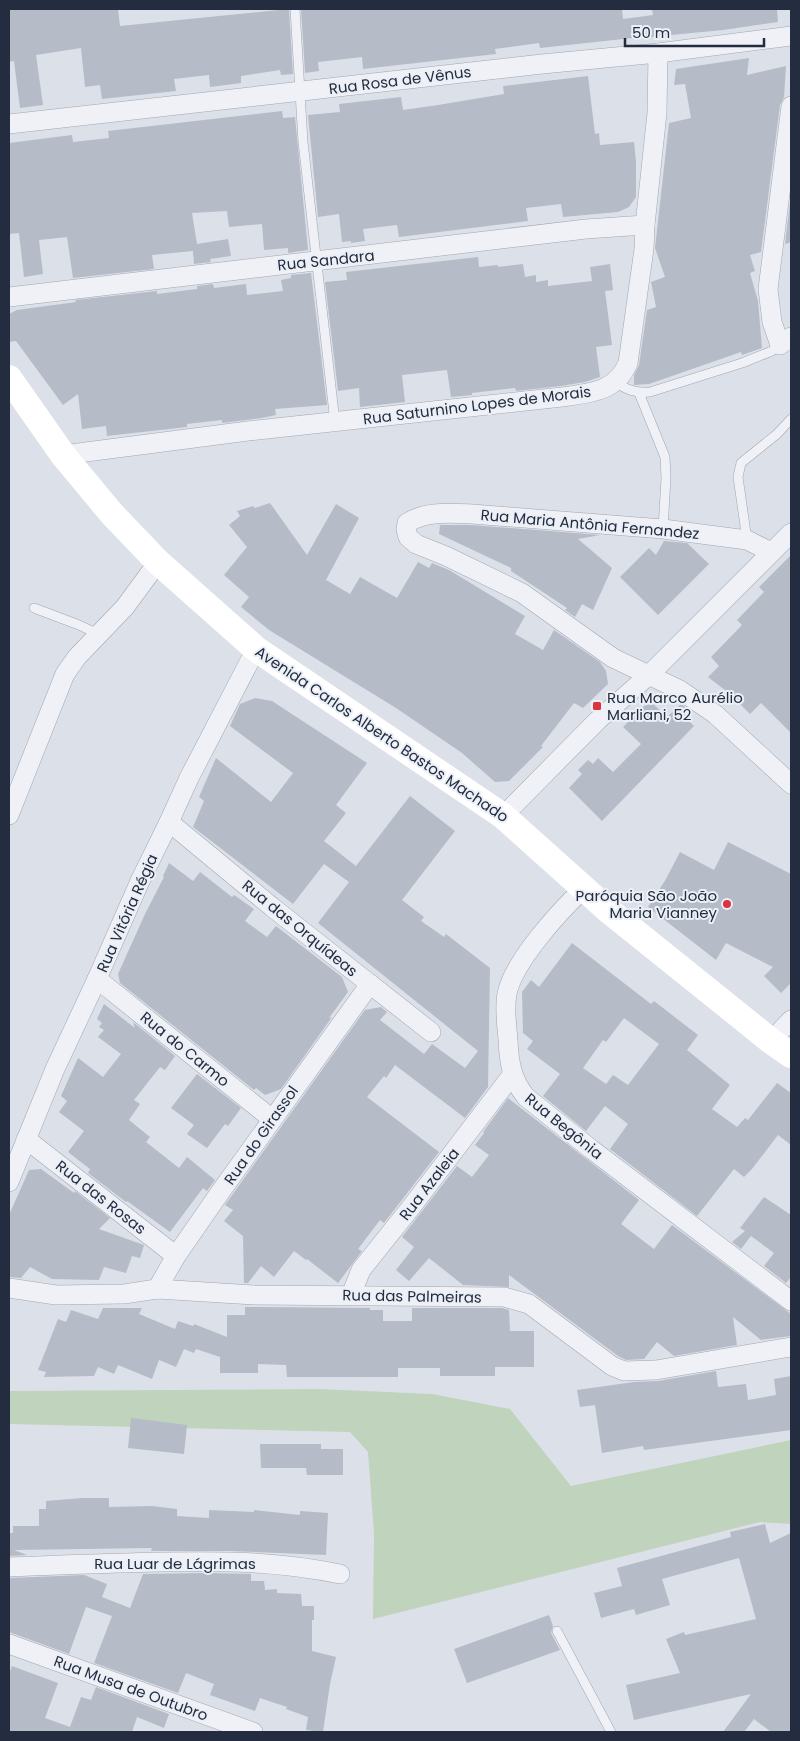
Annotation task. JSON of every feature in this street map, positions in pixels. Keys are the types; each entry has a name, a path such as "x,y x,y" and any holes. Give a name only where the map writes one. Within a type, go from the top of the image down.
{"street":[{"name":"Rua Rosa de Vênus","path":"9,124 542,64 658,53 791,36"},
{"path":"615,382 624,373 628,363 644,249 644,225 657,112 658,53"},
{"path":"786,341 772,322 768,289 791,106"},
{"name":"Rua Sandara","path":"9,298 586,229 644,225"},
{"name":"Rua Saturnino Lopes de Morais","path":"63,455 248,431 562,397 598,391 615,382"},
{"name":"Avenida Carlos Alberto Bastos Machado","path":"10,383 63,455 112,514 158,562 256,649 504,816 583,889 781,1048"},
{"name":"Rua Maria Antônia Fernandez","path":"649,675 613,658 522,593 446,556 416,544 408,537 407,523 414,518 452,513 663,529 747,540 771,552"},
{"path":"504,816 598,720 649,675 791,533"},
{"path":"9,815 65,674 77,657 126,607 158,562"},
{"name":"Rua Vitória Régia","path":"9,1182 55,1070 140,881 188,778 256,649"},
{"path":"649,675 680,690 716,714 788,776"},
{"name":"Rua das Orquídeas","path":"169,822 431,1032"},
{"name":"Rua Begônia","path":"583,889 564,907 542,934 519,967 506,996 509,1059 512,1075 518,1087 526,1098 591,1149 791,1301"},
{"name":"Rua do Carmo","path":"97,979 272,1119"},
{"name":"Rua do Girassol","path":"157,1289 176,1256 370,984"},
{"path":"781,1048 791,1020"},
{"name":"Rua Azaleia","path":"351,1295 361,1270 512,1075"},
{"name":"Rua das Rosas","path":"26,1139 176,1256"},
{"name":"Rua das Palmeiras","path":"9,1288 56,1295 124,1294 157,1289 254,1295 504,1297 529,1304 612,1366 624,1371 656,1370 791,1347"},
{"name":"Rua Luar de Lágrimas","path":"9,1567 246,1562 308,1568 340,1574"},
{"name":"Rua Musa de Outubro","path":"9,1644 254,1732"}],"lane":[{"path":"295,9 299,92 335,422"},
{"path":"615,382 628,390 650,392 722,370 772,351 786,341"},
{"path":"639,392 665,457 663,529"},
{"path":"747,540 738,477 739,468 749,454 777,434 791,419"},
{"path":"34,608 98,634"},
{"path":"557,1631 611,1732"}],"green space":[{"path":"319,1389 432,1394 510,1409 571,1486 791,1440 791,1524 760,1522 373,1619 374,1534 368,1452 350,1432 9,1424 9,1391"}],"building":[{"path":"9,9 118,9 120,26 289,9 293,74 281,75 280,70 241,76 241,83 210,87 209,75 174,79 176,91 102,99 100,85 85,87 81,48 36,55 43,105 20,108 14,61 9,62"},
{"path":"301,9 622,9 623,19 653,15 652,9 777,9 778,22 723,30 540,48 539,43 495,49 496,54 363,69 362,57 318,62 319,71 305,73"},
{"path":"749,58 747,75 786,66 784,97 780,105 761,252 750,255 755,271 750,273 758,301 762,348 742,355 741,352 649,384 634,385 634,375 639,365 647,310 656,307 651,282 665,277 655,248 669,123 691,118 685,84 674,85 676,69"},
{"path":"588,76 595,134 599,133 600,145 634,142 636,197 629,207 618,212 563,217 561,204 526,208 528,221 399,237 397,225 363,229 365,241 351,243 351,241 342,242 339,214 318,217 308,115 340,112 339,104 401,97 403,110 504,94 503,86"},
{"path":"282,111 283,118 295,117 308,250 288,253 288,248 264,250 262,224 229,227 227,211 192,213 197,244 228,239 231,256 210,259 211,262 194,264 193,251 152,255 154,269 73,278 67,237 39,240 43,274 24,277 19,233 9,234 9,143 72,135 73,142 109,138 108,131"},
{"path":"791,194 791,242 785,244"},
{"path":"478,257 479,267 523,264 525,277 536,275 536,282 548,280 548,286 592,281 590,267 610,264 613,290 605,291 612,345 596,347 600,377 561,386 516,391 515,388 451,397 447,370 402,375 405,402 360,407 359,388 338,391 325,282 347,280 346,272"},
{"path":"311,273 327,405 275,409 276,415 262,418 222,423 222,420 187,424 187,427 107,436 106,426 82,429 78,394 63,405 16,341 9,342 9,314 17,310 76,302 75,300 157,291 157,294 197,289 197,286 213,284 214,288 246,284 247,295 283,291 281,280 291,278 291,275"},
{"path":"270,503 307,555 336,504 359,518 326,580 350,594 360,577 397,598 418,562 429,568 432,563 449,570 525,616 515,634 543,650 554,630 600,662 606,671 608,684 583,708 574,703 541,746 543,747 509,781 495,782 462,753 396,708 269,630 241,607 249,597 224,575 247,547 229,525 240,516 237,511"},
{"path":"440,525 471,525 600,535 578,539 612,568 593,610 582,604 575,617 565,610 567,608 511,571 511,568 439,534"},
{"path":"664,541 687,543 709,564 658,615 620,577 649,548 656,555"},
{"path":"791,555 791,733 761,703 750,714 730,694 708,677 719,666 711,657 742,625 737,620 764,592 759,587"},
{"path":"255,698 272,701 367,763 336,805 346,813 324,841 356,866 410,796 455,831 402,900 424,917 421,921 444,937 446,934 490,968 488,1087 465,1118 395,1065 386,1078 384,1076 367,1097 439,1152 384,1223 380,1220 358,1249 362,1251 338,1283 294,1251 274,1277 261,1266 248,1283 244,1283 243,1236 224,1221 233,1210 225,1205 365,1010 381,1007 387,1012 380,1020 424,1054 432,1044 465,1068 478,1051 318,923 349,882 324,864 293,904 193,827 204,801 199,797 216,758 271,802 293,773 230,726 240,704"},
{"path":"652,703 667,717 681,704 692,712 686,718 694,726 602,821 569,788 582,774 578,770 588,760 593,764 598,758 613,772 641,744 623,727 644,706"},
{"path":"728,842 791,874 791,983 781,993 764,976 773,967 726,943 716,960 648,907 680,852 714,870"},
{"path":"169,863 193,881 200,872 232,897 234,895 254,909 245,921 267,937 276,926 342,977 348,992 281,1089 265,1095 256,1088 254,1090 120,983 118,974"},
{"path":"572,943 651,1004 654,1001 698,1035 687,1050 730,1085 712,1109 737,1127 745,1118 748,1120 777,1083 791,1093 791,1145 778,1135 744,1177 734,1169 697,1216 610,1149 628,1124 605,1106 586,1131 543,1096 560,1074 527,1049 533,1041 523,1033 522,992 531,980 539,987","holes":["624,1018 659,1044 628,1085 613,1075 606,1084 583,1068 603,1040 606,1042"]},
{"path":"104,1004 135,1028 133,1022 175,1056 165,1070 160,1067 134,1100 140,1104 129,1120 150,1137 146,1142 179,1168 187,1157 215,1180 207,1191 203,1188 170,1232 88,1173 90,1169 68,1152 84,1131 59,1112 67,1101 61,1096 78,1058 103,1077 121,1054 98,1037 104,1030 99,1027 102,1023 97,1019"},
{"path":"197,1074 241,1108 228,1126 225,1124 207,1148 187,1134 194,1125 171,1108"},
{"path":"508,1098 639,1200 621,1224 654,1249 672,1225 791,1314 791,1336 761,1340 733,1317 737,1345 674,1356 657,1342 644,1359 626,1360 509,1275 509,1287 463,1285 429,1258 409,1281 396,1270 414,1247 402,1237 457,1166 472,1177 489,1155 475,1145"},
{"path":"41,1169 74,1193 75,1191 110,1218 99,1229 144,1245 140,1258 132,1256 126,1273 104,1267 99,1280 52,1279 30,1267 21,1278 9,1277 9,1215 29,1170"},
{"path":"764,1197 791,1215 791,1277 786,1283 764,1266 774,1253 751,1236 741,1249 732,1242 745,1231 740,1228"},
{"path":"245,1307 370,1308 370,1310 383,1310 383,1321 412,1321 412,1308 502,1308 509,1310 510,1331 534,1331 534,1367 495,1367 495,1376 440,1376 440,1368 398,1368 398,1377 287,1377 286,1365 258,1364 258,1373 220,1373 220,1357 196,1349 194,1353 184,1349 176,1367 159,1360 152,1379 118,1365 114,1374 98,1367 94,1376 44,1377 46,1372 38,1370 58,1319 66,1322 71,1310 98,1319 103,1308 142,1308 139,1314 175,1329 178,1321 193,1326 194,1324 227,1337 227,1315 245,1315"},
{"path":"716,1371 718,1387 746,1384 748,1400 776,1395 774,1379 791,1376 791,1430 644,1450 643,1446 602,1453 595,1405 580,1407 577,1390 634,1382 658,1381"},
{"path":"131,1418 187,1425 184,1454 128,1448"},
{"path":"260,1444 321,1444 321,1449 343,1449 343,1475 307,1475 306,1468 261,1468"},
{"path":"109,1498 109,1507 152,1506 177,1509 177,1516 209,1518 209,1510 254,1512 254,1510 300,1515 300,1511 328,1513 326,1555 229,1551 151,1551 152,1548 14,1550 27,1555 9,1556 9,1533 13,1533 13,1526 39,1526 39,1509 46,1509 46,1501"},
{"path":"765,1524 770,1543 791,1533 791,1732 771,1732 754,1719 744,1732 723,1732 751,1694 634,1720 626,1685 680,1673 666,1639 684,1632 685,1635 756,1619 739,1558 662,1579 670,1605 636,1615 634,1609 601,1618 594,1593 622,1586 617,1568 731,1537 730,1532"},
{"path":"143,1574 251,1574 251,1581 264,1581 265,1590 277,1589 277,1593 301,1594 302,1606 314,1606 312,1651 336,1657 323,1732 306,1730 308,1717 286,1709 287,1707 260,1698 255,1711 210,1695 214,1684 186,1673 178,1693 94,1663 112,1616 86,1607 69,1654 9,1632 9,1578 84,1575 107,1584 102,1597 130,1608"},
{"path":"549,1615 553,1626 551,1633 560,1650 467,1683 454,1649"},
{"path":"12,1666 58,1683 45,1718 70,1727 81,1697 91,1700 96,1687 169,1714 164,1728 137,1717 132,1732 9,1732 9,1674"}],"place":[{"name":"Rua Marco Aurélio Marliani, 52","path":"597,706"},
{"name":"Paróquia São João Maria Vianney","path":"727,904"}]}
